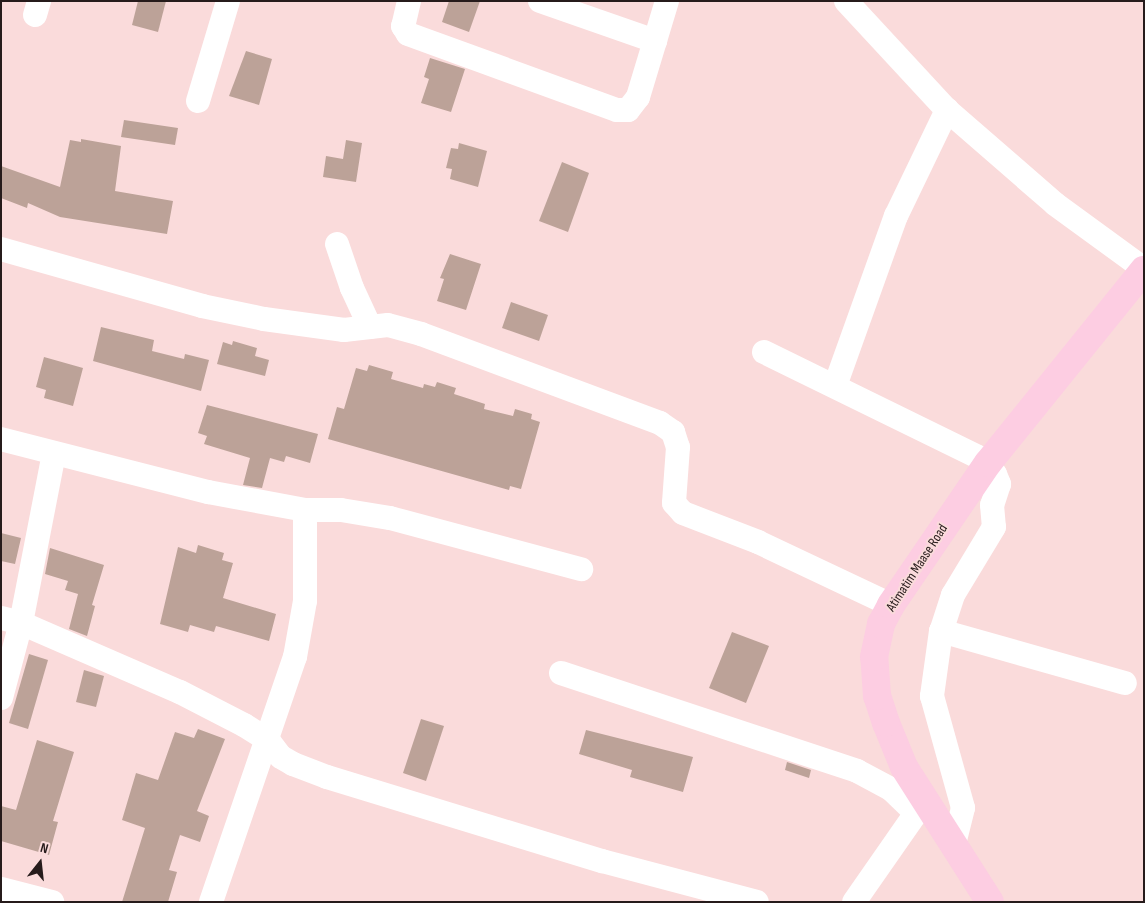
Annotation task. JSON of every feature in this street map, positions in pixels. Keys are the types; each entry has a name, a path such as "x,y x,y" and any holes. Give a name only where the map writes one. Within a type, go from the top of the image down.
{"main road":[{"name":"Atimatim Maase Road","path":"990,902 954,844 919,804 904,768 877,696 874,657 881,624 891,605 988,463 1144,269"}],"street":[{"path":"198,101 228,1"},
{"path":"409,1 403,26 408,34 617,110 628,110 638,98 667,1"},
{"path":"540,1 655,41"},
{"path":"846,1 947,110 1055,204 1144,269"},
{"path":"835,386 896,216 947,110"},
{"path":"337,244 352,288 370,327"},
{"path":"1,249 202,306 264,319 344,330 388,325 421,334 660,423 673,432 678,447 674,503 683,513 758,542 891,605"},
{"path":"764,352 988,463 999,484 992,505 994,527 953,596 941,631 932,696 963,808 954,844"},
{"path":"1,439 208,492 305,510 341,510 390,518 581,569"},
{"path":"1,698 11,620 54,454"},
{"path":"211,902 295,657 303,618 305,510"},
{"path":"11,620 180,692 268,740 287,760 327,777 602,861 755,901"},
{"path":"941,631 1125,683"},
{"path":"561,673 857,771 919,804 854,902"},
{"path":"1,889 52,902"}],"building":[{"path":"138,1 166,1 158,32 132,25"},
{"path":"449,1 480,1 469,32 442,22"},
{"path":"246,51 272,59 259,105 229,96"},
{"path":"430,58 465,69 451,112 421,103 429,79 424,77"},
{"path":"124,120 178,128 175,145 121,137"},
{"path":"81,139 121,146 115,191 173,201 167,234 60,217 28,203 27,208 1,198 1,166 60,187 70,140 81,142"},
{"path":"346,140 362,143 356,182 323,177 326,156 343,159"},
{"path":"459,143 487,151 478,187 450,179 452,169 446,168 451,148 458,149"},
{"path":"562,162 589,173 568,232 539,221"},
{"path":"450,254 481,264 466,310 437,301 444,279 440,278"},
{"path":"511,302 548,315 539,341 502,328"},
{"path":"101,327 154,340 152,351 184,359 185,354 209,360 201,391 93,361"},
{"path":"233,341 257,348 255,356 269,360 265,376 217,364 223,342 232,345"},
{"path":"44,357 83,368 73,406 44,398 46,390 36,387"},
{"path":"369,365 393,372 391,379 423,388 424,384 435,387 437,382 456,388 454,394 485,404 484,409 513,416 515,409 532,414 531,419 540,422 521,489 510,486 509,490 328,439 337,407 344,409 356,368 367,371"},
{"path":"207,405 318,434 310,463 286,456 284,462 270,458 262,488 243,485 250,458 204,444 207,436 198,433"},
{"path":"1,533 21,538 15,564 1,561"},
{"path":"198,545 224,553 222,560 233,563 223,598 276,614 269,641 216,626 214,632 190,625 188,632 160,624 178,547 196,553"},
{"path":"50,548 104,565 92,605 95,606 87,636 69,629 78,594 65,590 68,581 45,574"},
{"path":"732,632 769,646 746,703 709,688"},
{"path":"29,654 48,660 28,729 9,723"},
{"path":"84,670 104,676 96,707 76,702"},
{"path":"421,719 444,726 426,781 403,773"},
{"path":"198,729 225,739 197,811 209,816 200,842 180,835 169,870 177,872 168,902 122,902 145,828 122,820 136,773 158,780 175,732 194,738"},
{"path":"586,730 693,757 683,792 630,777 632,770 579,754"},
{"path":"37,740 74,752 53,821 58,822 49,855 1,841 1,806 16,810"},
{"path":"787,762 811,770 809,778 785,770"}]}
